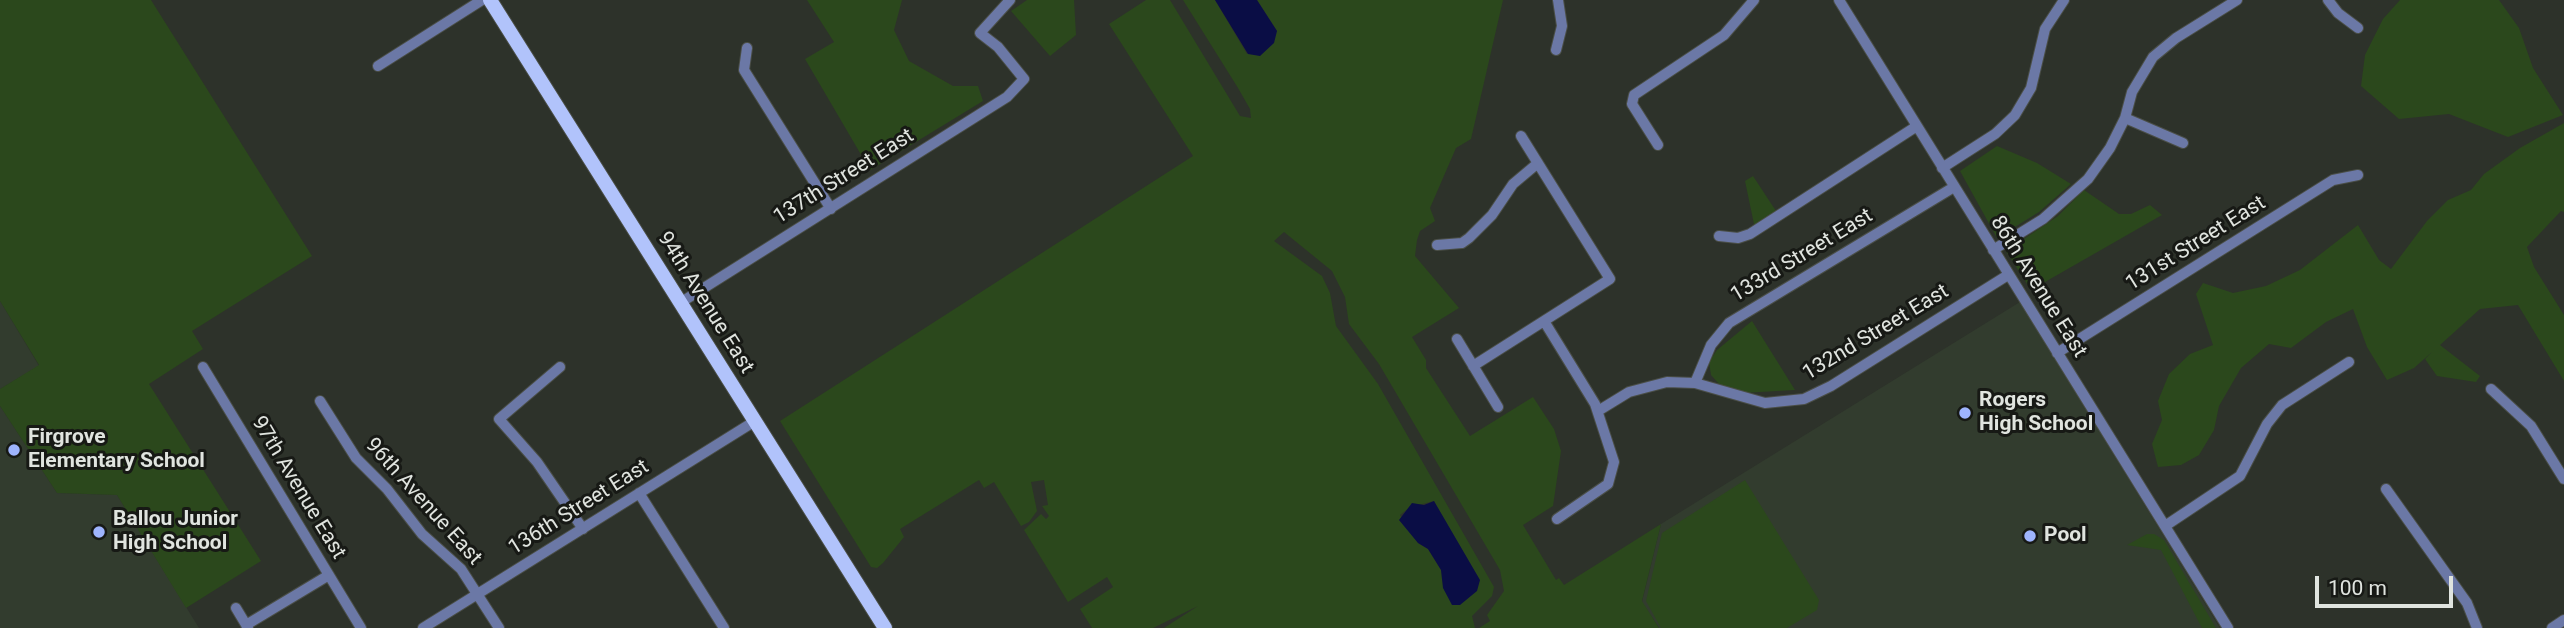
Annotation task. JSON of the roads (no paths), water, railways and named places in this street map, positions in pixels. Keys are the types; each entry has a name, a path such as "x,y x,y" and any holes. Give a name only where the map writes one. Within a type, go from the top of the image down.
{"main road":[{"name":"94th Avenue East","path":"490,0 885,628"}],"street":[{"path":"378,66 482,0"},
{"name":"137th Street East","path":"680,303 1007,97 1024,79 998,47 980,33 1010,0"},
{"path":"1556,50 1562,26 1558,0"},
{"path":"1658,145 1632,104 1638,92 1724,35 1754,0"},
{"name":"86th Avenue East","path":"1839,0 2228,628"},
{"path":"1942,168 1995,134 2015,115 2031,88 2045,29 2064,0"},
{"path":"1993,250 2043,219 2078,191 2110,149 2125,118 2132,92 2154,57 2176,38 2237,0"},
{"path":"2328,0 2338,13 2358,28"},
{"path":"747,48 744,69 831,209"},
{"path":"2125,118 2183,143"},
{"path":"1718,236 1741,238 1751,234 1917,126"},
{"path":"1473,366 1610,279 1521,136"},
{"path":"1437,245 1462,243 1469,238 1492,215 1513,184 1538,163"},
{"name":"131st Street East","path":"2057,354 2333,180 2358,175"},
{"name":"133rd Street East","path":"1695,383 1711,345 1729,323 1954,187"},
{"name":"132nd Street East","path":"1598,411 1640,388 1667,382 1695,383 1765,403 1804,398 1831,386 2008,275"},
{"path":"1544,321 1598,411 1614,462 1612,476 1601,490 1557,519"},
{"path":"1457,340 1498,407"},
{"path":"2165,526 2240,476 2267,424 2282,405 2349,362"},
{"name":"97th Avenue East","path":"203,367 361,628"},
{"path":"560,367 499,419 537,462 583,529"},
{"path":"2491,389 2531,426 2564,479"},
{"name":"96th Avenue East","path":"320,401 356,458 387,489 422,534 461,569 499,628"},
{"name":"136th Street East","path":"423,628 755,421"},
{"path":"2386,489 2472,609 2477,628"},
{"path":"639,493 724,628"},
{"path":"236,608 247,626 329,575"},
{"path":"2552,628 2564,620"}],"place":[{"name":"Rogers High School","path":"1965,413"},
{"name":"Firgrove Elementary School","path":"14,450"},
{"name":"Ballou Junior High School","path":"99,532"},
{"name":"Pool","path":"2030,536"}]}
